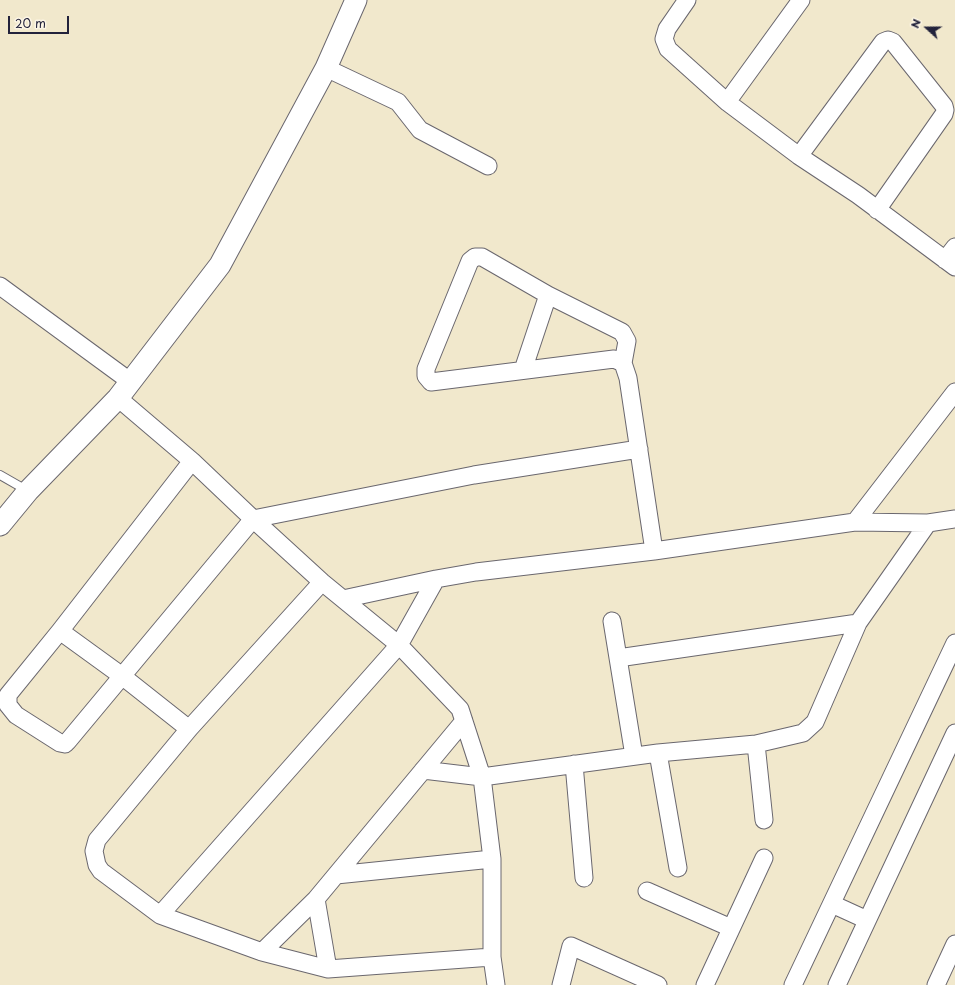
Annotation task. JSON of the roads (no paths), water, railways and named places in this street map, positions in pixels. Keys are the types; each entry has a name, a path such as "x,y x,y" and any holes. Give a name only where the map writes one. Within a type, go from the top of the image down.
{"street":[{"path":"0,525 28,491 118,398 220,265 326,68 356,0"},
{"path":"687,0 667,29 664,39 668,49 727,102 799,156 858,195 877,210 952,258"},
{"path":"727,102 801,0"},
{"path":"799,156 883,42 888,40 892,42 944,106 945,110 944,114 877,210"},
{"path":"326,68 398,102 420,130 488,166"},
{"path":"622,363 614,359 431,382 426,376 426,369 470,261 475,257 482,257 548,295 622,332 628,341 622,363 628,378 654,551"},
{"path":"0,286 131,382"},
{"path":"523,370 548,295"},
{"path":"856,522 955,392"},
{"path":"118,398 192,461 322,582 399,645 460,709 482,777 492,859 492,957 496,985"},
{"path":"192,461 60,631 8,695 8,705 16,715 60,743 65,744 68,741 253,519 474,475 639,449"},
{"path":"343,599 476,572 654,551 856,522 928,523 955,519"},
{"path":"423,770 482,777 658,753 756,744 803,733 815,722 858,623 928,523"},
{"path":"160,915 399,645 436,579"},
{"path":"322,582 190,729 97,840 94,851 95,859 101,871 160,915 262,952 328,969 492,957"},
{"path":"612,621 634,756"},
{"path":"618,658 858,623"},
{"path":"60,631 122,676 190,729"},
{"path":"793,985 955,643"},
{"path":"262,952 316,899 464,722"},
{"path":"837,985 954,737"},
{"path":"756,744 764,820"},
{"path":"658,753 678,868"},
{"path":"574,764 584,878"},
{"path":"705,985 764,858"},
{"path":"336,875 492,859"},
{"path":"647,890 731,928"},
{"path":"316,899 328,969"},
{"path":"832,904 867,920"},
{"path":"936,985 955,944"},
{"path":"561,985 571,946 653,984"}],"lane":[{"path":"0,475 28,491"}]}
